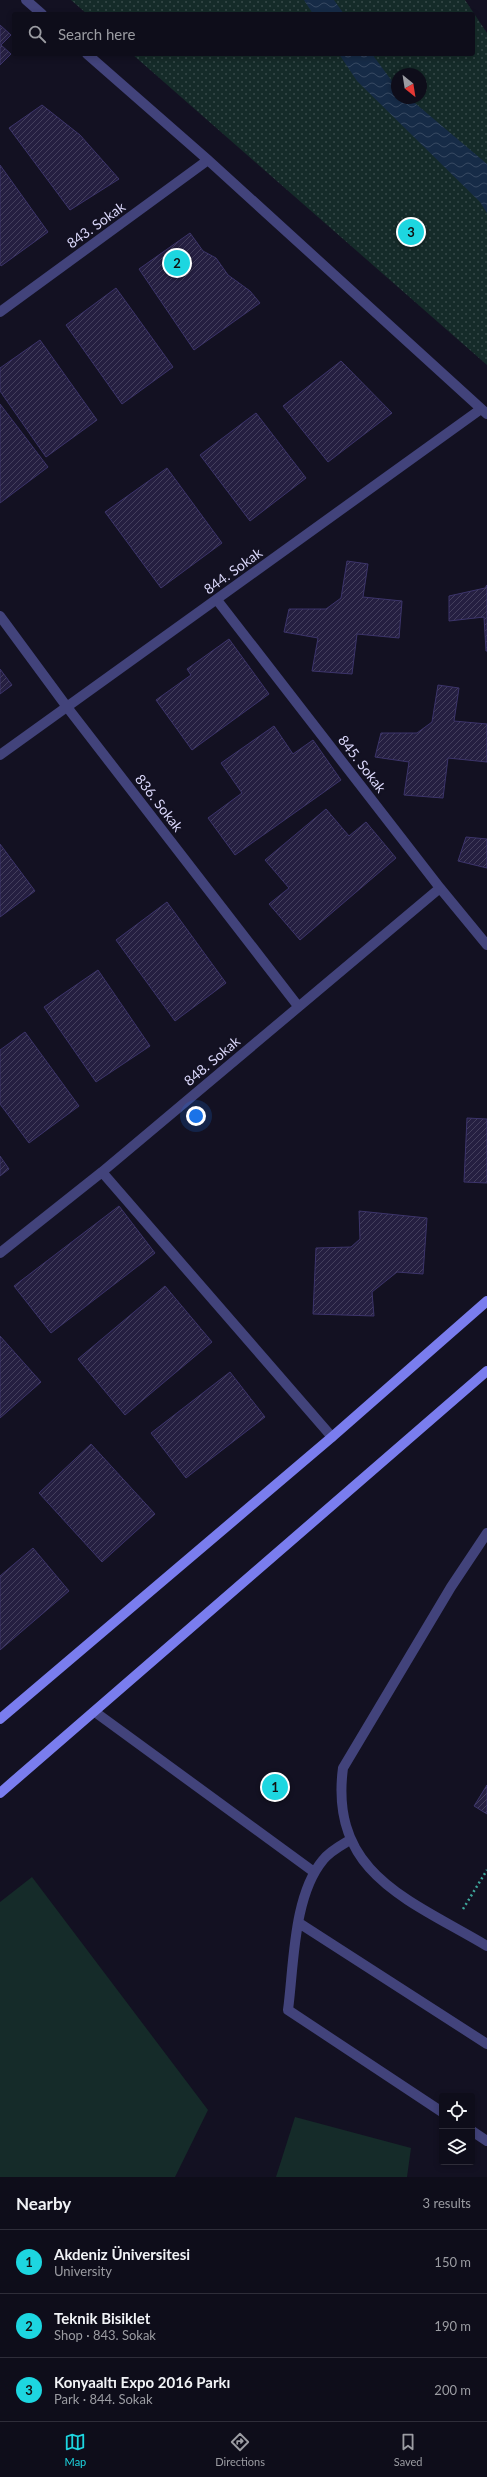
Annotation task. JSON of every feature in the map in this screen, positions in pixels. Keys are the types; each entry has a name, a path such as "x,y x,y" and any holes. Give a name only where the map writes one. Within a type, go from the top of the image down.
{"street":[{"path":"26,0 40,12"},
{"path":"89,56 208,160 484,411"},
{"name":"843. Sokak","path":"0,312 208,160"},
{"name":"844. Sokak","path":"0,755 484,411"},
{"name":"845. Sokak","path":"217,600 440,888 487,945"},
{"name":"836. Sokak","path":"0,616 67,707 298,1006"},
{"name":"848. Sokak","path":"0,1253 102,1172 440,888"},
{"path":"102,1172 332,1437"},
{"path":"0,1719 332,1437 487,1301"},
{"path":"0,1793 487,1371"},
{"path":"487,1533 451,1587 343,1768 340,1790 341,1812 350,1840 364,1864 382,1883 487,1946"},
{"path":"95,1712 314,1872"},
{"path":"350,1840 336,1848 324,1859 314,1872 307,1886 299,1923 288,2010 439,2110"},
{"path":"299,1923 487,2044"},
{"path":"475,2133 487,2141"}],"path":[{"path":"453,1926 487,1870"}],"green space":[{"path":"71,0 465,0 473,12 85,12"},
{"path":"475,15 487,33 487,365 134,56 475,56"},
{"path":"32,1877 208,2110 175,2177 0,2177 0,1902"},
{"path":"295,2117 411,2148 407,2177 276,2177"}],"water":[{"path":"304,0 334,0 343,12 312,12"},
{"path":"340,56 373,56 391,80 391,104 416,104 487,164 487,213 480,202 357,81"}],"building":[{"path":"0,25 11,35 1,45 11,54 0,65"},
{"path":"42,105 80,135 119,179 70,210 9,128"},
{"path":"0,165 48,232 1,266 0,264"},
{"path":"190,233 203,251 216,258 228,275 250,291 260,303 194,350 139,269"},
{"path":"116,288 173,367 122,404 66,325"},
{"path":"40,340 97,420 46,457 0,391 0,368"},
{"path":"341,361 392,413 328,462 283,406"},
{"path":"0,404 48,467 0,503"},
{"path":"256,413 306,478 250,521 200,455"},
{"path":"167,468 222,543 161,588 105,512"},
{"path":"347,561 368,564 363,597 402,601 399,638 357,634 352,674 312,671 318,638 284,632 289,609 326,609 341,598"},
{"path":"487,585 486,651 484,617 449,621 449,596 485,588"},
{"path":"229,639 269,694 192,750 156,700 191,675 187,669"},
{"path":"0,669 12,685 0,694"},
{"path":"438,685 459,688 454,721 487,724 487,762 448,758 443,798 404,795 409,762 375,757 381,733 417,733 432,722"},
{"path":"274,726 293,754 313,740 341,780 235,855 208,818 242,793 221,763"},
{"path":"326,809 349,836 366,822 396,858 300,940 269,904 289,888 265,860"},
{"path":"466,837 487,839 487,868 458,861"},
{"path":"0,844 35,891 0,917"},
{"path":"167,902 226,983 175,1021 116,940"},
{"path":"98,970 150,1046 96,1082 44,1007"},
{"path":"25,1032 79,1106 29,1143 0,1104 0,1050"},
{"path":"467,1118 487,1119 487,1183 464,1182"},
{"path":"0,1156 9,1169 0,1176"},
{"path":"119,1206 155,1253 51,1333 14,1286"},
{"path":"359,1211 427,1218 423,1274 397,1272 372,1292 374,1316 313,1314 316,1248 351,1247 360,1239"},
{"path":"165,1286 212,1342 125,1415 78,1359"},
{"path":"0,1336 41,1382 0,1418"},
{"path":"230,1372 265,1417 186,1478 151,1433"},
{"path":"91,1444 155,1514 102,1562 39,1493"},
{"path":"33,1548 69,1591 0,1650 0,1576"},
{"path":"487,1785 487,1814 474,1806"}],"place":[{"name":"Konyaaltı Expo 2016 Parkı","path":"411,232"},
{"name":"Teknik Bisiklet","path":"177,263"},
{"name":"Akdeniz Üniversitesi","path":"275,1787"}]}
